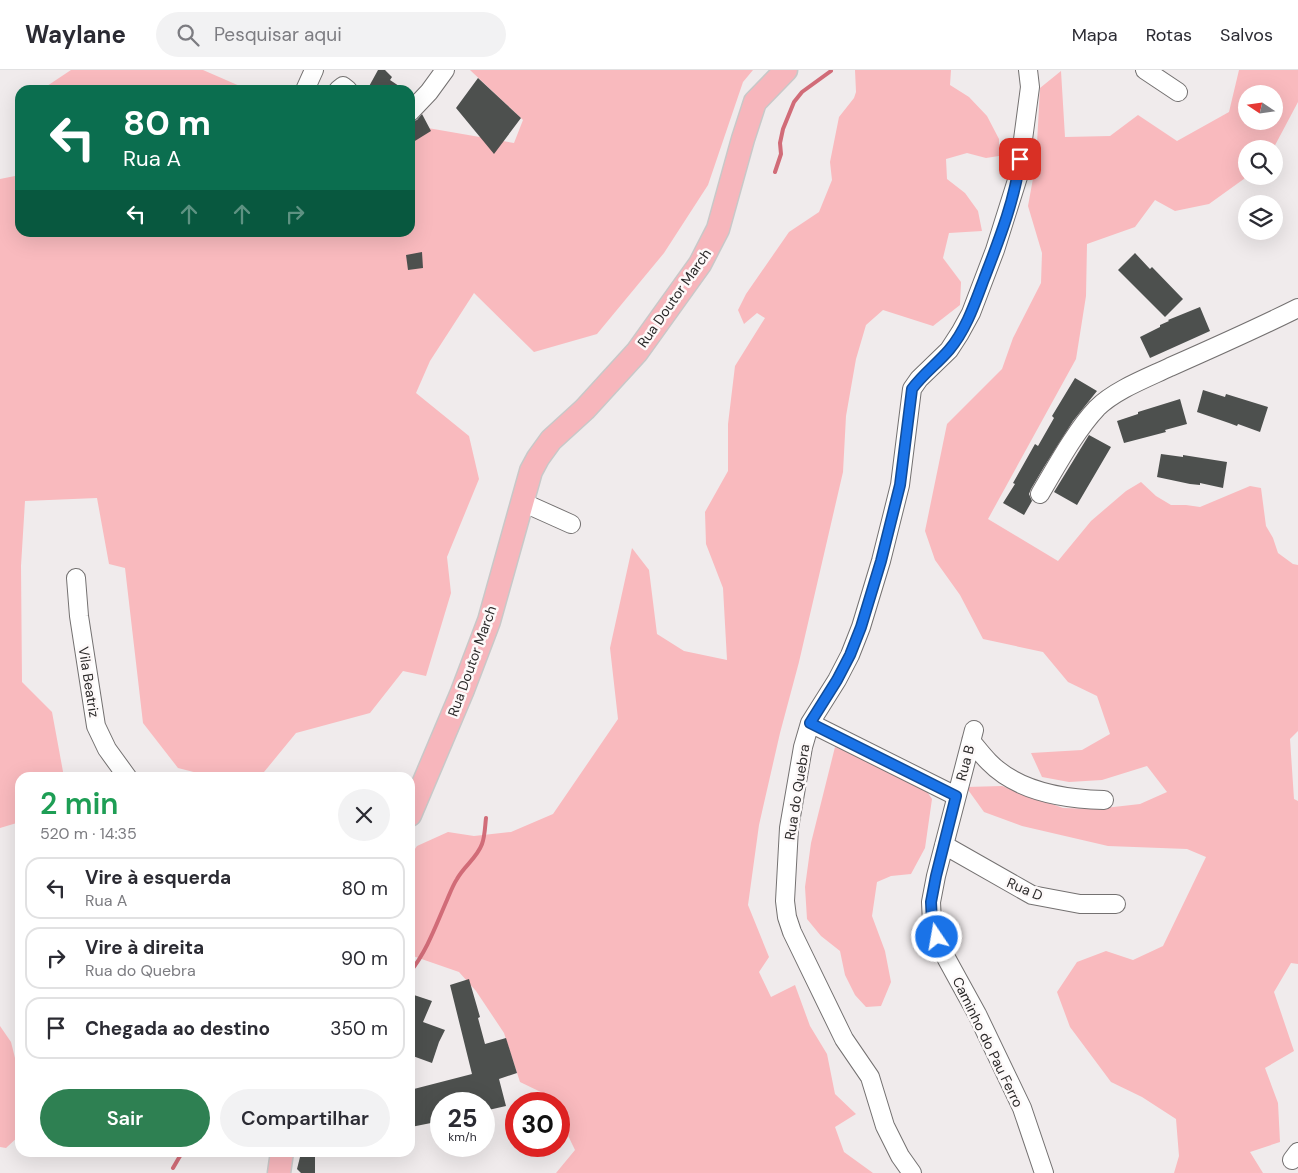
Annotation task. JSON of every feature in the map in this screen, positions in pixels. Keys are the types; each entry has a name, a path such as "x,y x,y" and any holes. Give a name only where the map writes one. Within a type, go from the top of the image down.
{"main road":[{"name":"Rua Doutor March","path":"415,803 462,692 488,621 531,471 551,440 585,409 637,352 700,264 718,229 755,102 786,70"},
{"path":"279,1173 281,1157"}],"street":[{"path":"307,85 314,70"},
{"path":"415,107 429,92 445,70"},
{"name":"Rua do Quebra","path":"912,1173 900,1156 885,1126 870,1077 844,1040 792,932 787,917 785,900 789,828 802,747 810,723 850,655 861,627 881,561 900,485 912,389 919,379 949,350 960,333 971,313 1004,225 1018,177 1030,87 1028,70"},
{"path":"1145,70 1178,92"},
{"path":"1040,494 1060,459 1089,418 1097,408 1111,397 1153,375 1298,308"},
{"path":"522,502 571,524"},
{"name":"Vila Beatriz","path":"76,578 79,616 96,726 106,749 123,772"},
{"path":"810,723 956,796"},
{"name":"Rua B","path":"956,796 973,736 989,763 1011,779 1037,790 1084,799 1104,800"},
{"name":"Caminho do Pau Ferro","path":"956,796 931,902 932,923 944,954 977,1014 1022,1108 1044,1173"},
{"name":"Rua D","path":"944,845 1032,895 1080,904 1116,904"}],"shaded area":[{"path":"71,70 203,70 238,85 48,85"},
{"path":"470,70 753,70 743,82 708,185 664,253 597,334 534,352 474,293 430,361 416,393 469,436 479,479 447,557 451,593 426,676 403,671 370,713 296,733 264,772 194,772 178,768 143,723 125,568 109,564 97,498 25,501 21,566 22,682 52,712 63,772 15,772 15,824 0,828 0,179 15,176 15,237 415,237 415,130 422,127 514,143 523,120"},
{"path":"855,70 951,70 950,85 969,97 987,116 999,139 999,156 986,158 967,153 946,159 947,179 965,193 978,211 982,231 949,233 943,258 961,282 960,305 933,326 883,310 866,325 856,359 846,416 843,472 759,825 748,905 769,957 759,972 771,997 795,985 810,1026 827,1054 835,1094 856,1114 835,1127 844,1152 873,1173 556,1173 575,1150 570,1140 570,1092 541,1092 520,1082 504,1033 476,991 459,972 415,957 415,849 417,846 448,832 474,836 511,832 553,814 618,719 610,648 632,548 649,570 657,634 684,651 727,660 723,588 706,544 705,512 728,471 728,424 735,366 765,318 757,313 744,324 738,310 746,294 789,232 819,212 832,180 830,162 839,117 854,98 856,92"},
{"path":"1239,70 1298,70 1298,102 1278,140 1238,140 1238,183 1209,204 1175,211 1155,200 1135,227 1087,244 1086,296 1076,359 988,519 1058,561 1091,521 1126,491 1141,482 1156,496 1171,505 1200,507 1250,486 1261,488 1266,526 1273,538 1278,553 1293,564 1298,565 1298,731 1290,739 1294,799 1298,801 1298,964 1291,963 1274,992 1294,1051 1265,1068 1278,1103 1280,1142 1250,1152 1263,1173 1174,1173 1179,1156 1176,1119 1142,1097 1111,1082 1070,1027 1057,992 1077,962 1106,951 1133,960 1163,946 1206,857 1187,849 1108,846 1022,826 984,812 966,787 1002,786 1063,808 1096,809 1140,804 1167,792 1147,766 1102,780 1069,782 1042,777 1031,753 1082,750 1110,734 1097,696 1068,682 1043,652 983,639 960,595 935,560 925,531 947,424 1002,369 1013,338 1041,283 1042,253 1028,206 1036,162 1040,88 1061,71 1065,137 1110,136 1138,115 1177,141 1229,112"},
{"path":"835,747 904,772 926,790 932,799 925,848 911,874 891,876 877,882 872,916 885,951 891,982 881,1006 866,1007 855,995 845,975 840,951 821,936 807,919 805,887 811,843"},
{"path":"0,1026 11,1042 15,1058 15,1140 6,1148 0,1147"}],"building":[{"path":"378,70 385,70 392,77 390,80 398,85 370,85"},
{"path":"478,78 521,118 494,154 456,108"},
{"path":"422,114 431,131 415,141 415,121"},
{"path":"422,252 423,268 408,270 406,255"},
{"path":"1135,253 1150,269 1152,267 1183,299 1165,317 1118,270"},
{"path":"1200,307 1210,331 1150,358 1140,337 1160,327 1160,325 1168,320"},
{"path":"1075,378 1097,391 1073,421 1031,489 1029,494 1032,501 1024,515 1003,503 1035,444 1038,446 1054,418 1052,416"},
{"path":"1203,390 1225,397 1226,394 1268,407 1260,432 1197,412"},
{"path":"1180,399 1187,424 1165,430 1166,432 1124,443 1117,421 1138,414 1138,412"},
{"path":"1089,435 1111,447 1077,505 1054,492"},
{"path":"1161,454 1183,457 1183,455 1227,462 1223,488 1157,477"},
{"path":"469,979 480,1017 478,1018 485,1044 506,1038 517,1073 499,1079 505,1106 495,1108 495,1092 430,1092 430,1123 415,1126 415,1089 472,1074 450,985"},
{"path":"415,995 432,1001 423,1022 445,1030 432,1063 415,1057"},
{"path":"300,1157 315,1157 315,1173 301,1173 297,1169"}],"waterway":[{"path":"775,172 781,154 780,143 783,129 794,102 802,92 831,71"},
{"path":"415,965 426,947 456,881 480,849 484,838 486,818"},
{"path":"173,1168 179,1157"}],"route":[{"path":"937,937 932,923 931,902 956,796 810,723 837,680 850,655 861,627 881,561 900,485 912,389 919,379 949,350 971,313 1004,225 1018,177 1020,159"}]}
